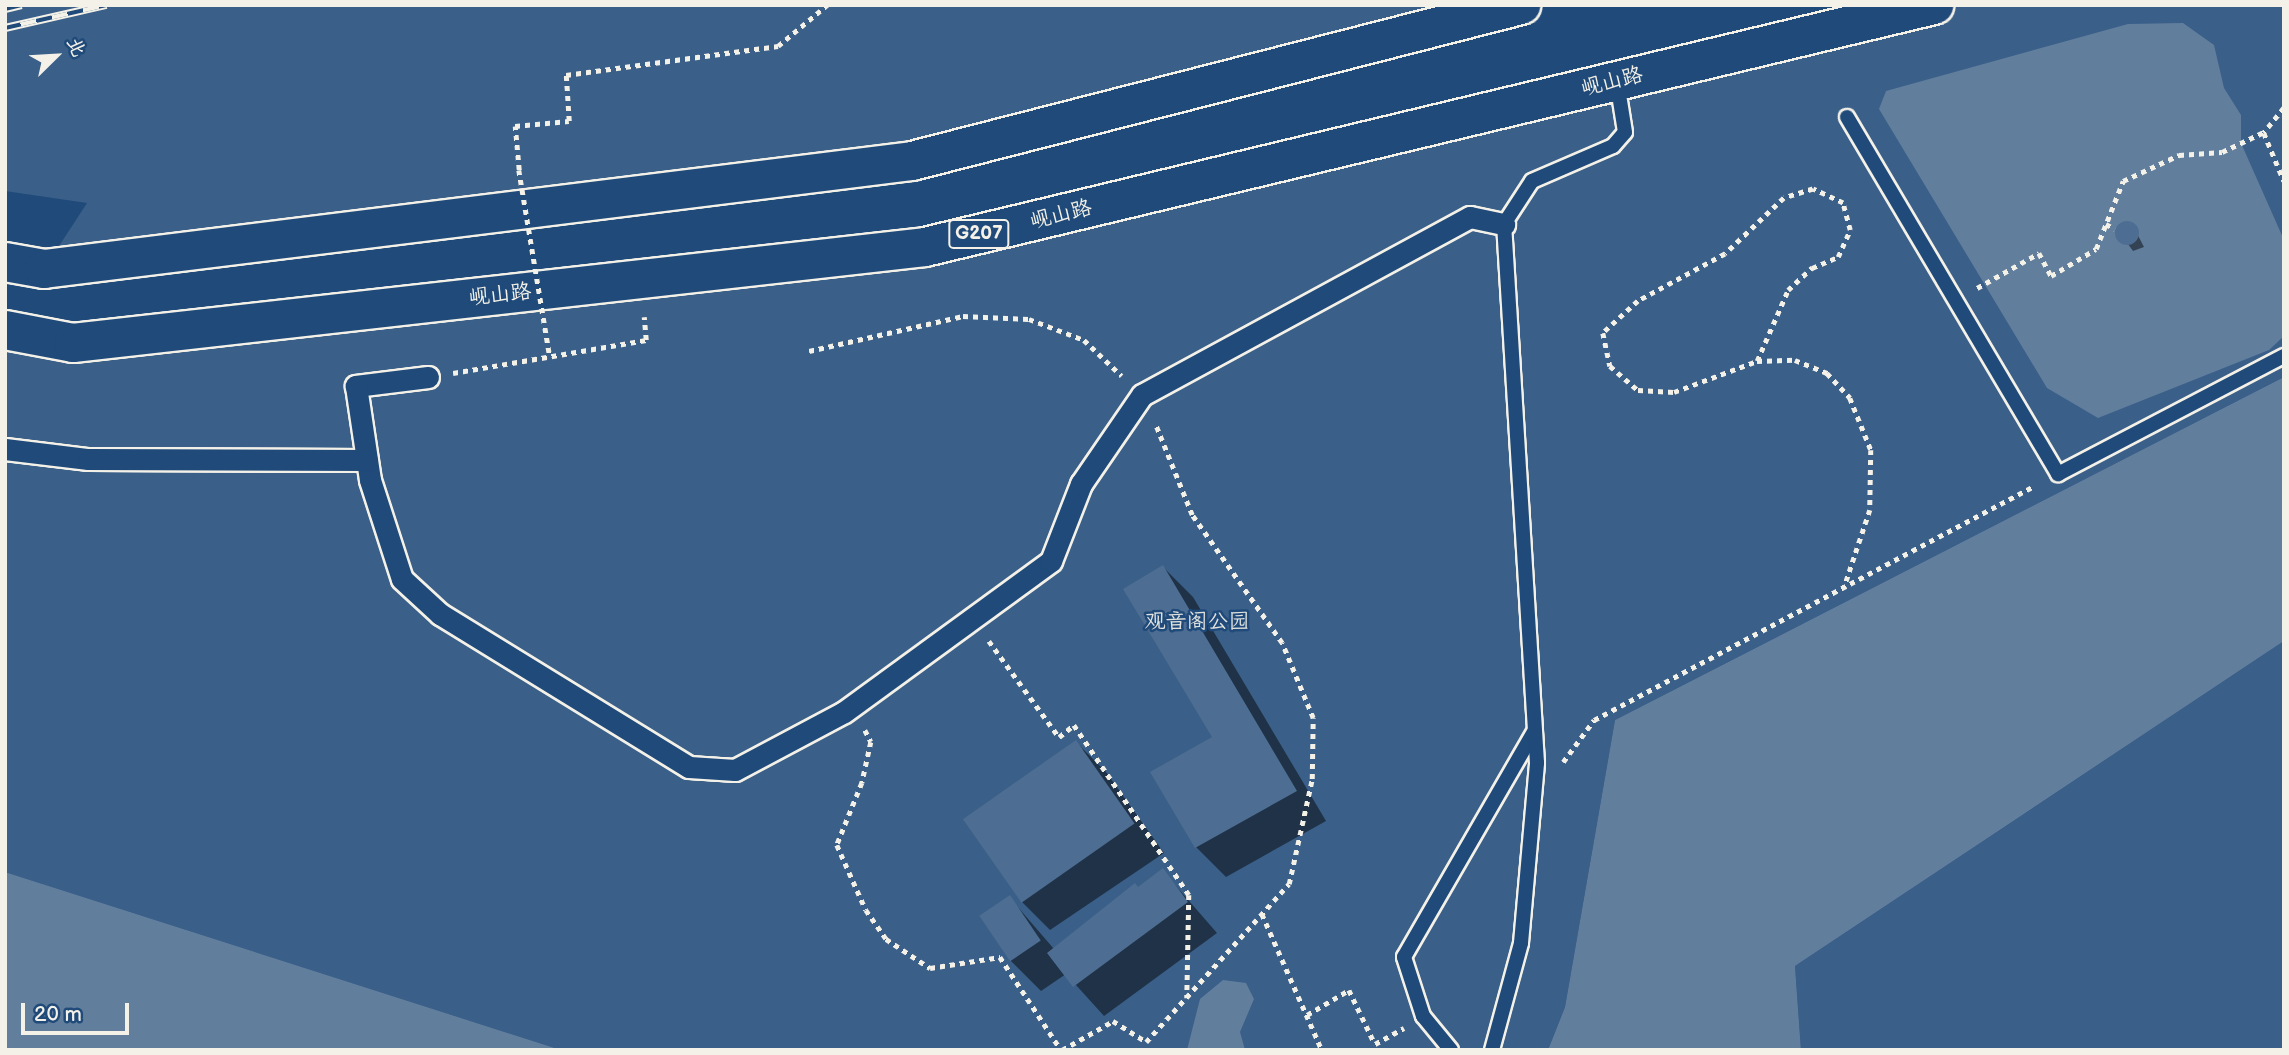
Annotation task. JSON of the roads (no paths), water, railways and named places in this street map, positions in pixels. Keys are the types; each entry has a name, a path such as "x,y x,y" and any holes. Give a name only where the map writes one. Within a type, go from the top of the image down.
{"highway":[{"path":"5,262 44,269 912,161 1521,5"},
{"name":"岘山路","path":"5,330 73,343 925,247 1934,5"}],"street":[{"path":"428,377 356,386 368,460 402,579 439,614 689,767 735,770 853,705 1051,561 1081,484 1142,395 1470,217 1504,224"},
{"path":"5,449 88,459 368,460"}],"lane":[{"path":"1492,1050 1521,943 1532,812 1535,731 1504,224 1532,181 1614,146 1626,132 1617,81"},
{"path":"1847,117 2057,474 2284,356"},
{"path":"1451,1050 1423,1016 1404,957 1535,731"}],"railway":[{"path":"5,9 22,5"},
{"path":"5,28 106,5"}],"park label":[{"name":"观音阁公园","path":"1197,622"}]}
